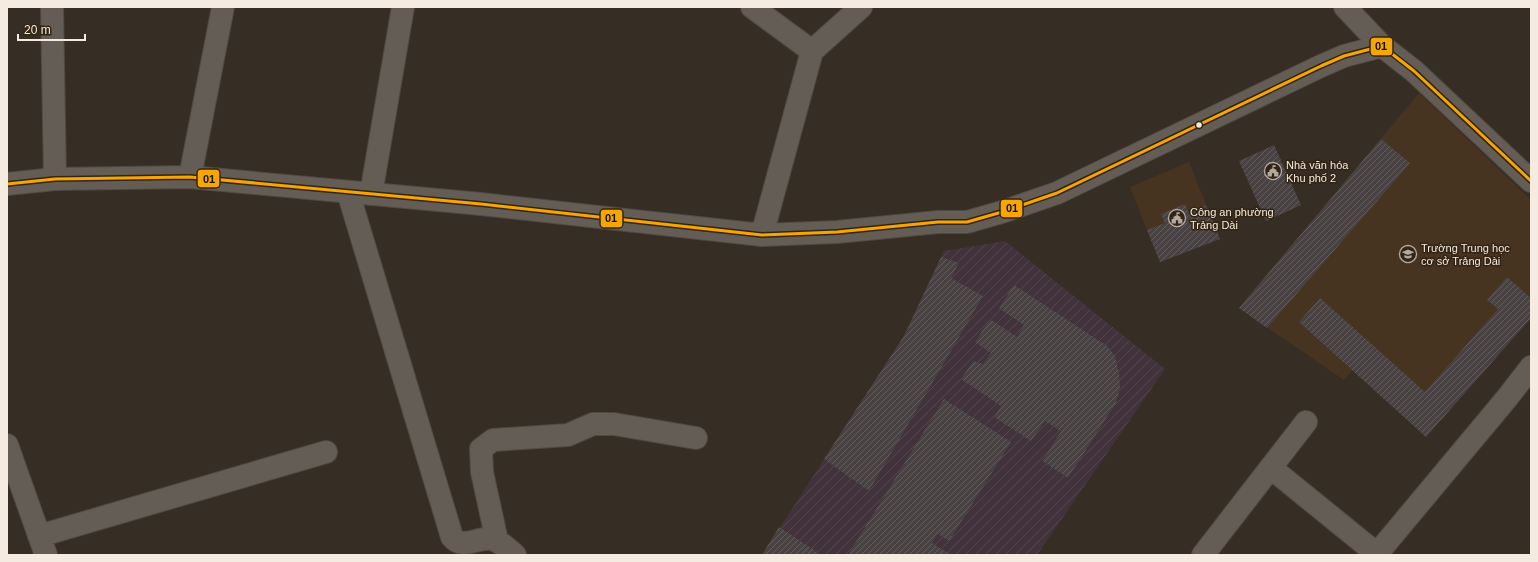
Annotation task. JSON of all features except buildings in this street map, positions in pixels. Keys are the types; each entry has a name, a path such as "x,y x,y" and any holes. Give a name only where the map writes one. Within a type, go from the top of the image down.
{"street":[{"path":"52,7 55,179"},
{"path":"190,177 223,7"},
{"path":"371,194 403,7"},
{"path":"752,7 812,51"},
{"path":"762,235 812,51 861,7"},
{"path":"1345,7 1382,46 1414,71 1531,181"},
{"path":"7,184 55,179 190,177 489,204 762,235 845,231 938,222 967,222 1058,193 1321,66 1344,56 1382,46"},
{"path":"348,192 452,537 455,542 462,543 489,539 497,541 515,555"},
{"path":"1271,468 1377,555 1531,367"},
{"path":"1203,555 1306,422"},
{"path":"497,541 482,472 482,449 493,440 568,435 593,424 614,424 696,438"},
{"path":"7,445 42,546 326,452"}],"shaded area":[{"name":"Trường Trung học cơ sở Trảng Dài","path":"1419,93 1531,200 1531,318 1426,437 1352,370 1344,380 1239,308"},
{"name":"Công an phường Trảng Dài","path":"1189,162 1220,239 1160,262 1130,187"},
{"path":"1005,241 1165,369 1037,555 762,555 904,336 944,251"}],"transit line":[{"name":"01","path":"7,184 55,179 190,177 481,204 762,235 837,232 938,222 967,222 1002,212 1057,193 1321,66 1344,56 1382,46 1414,71 1531,181"}],"place":[{"name":"Nhà văn hóa Khu phố 2","path":"1273,171"},
{"name":"Công an phường Trảng Dài","path":"1177,218"},
{"name":"Trường Trung học cơ sở Trảng Dài","path":"1408,254"}]}
